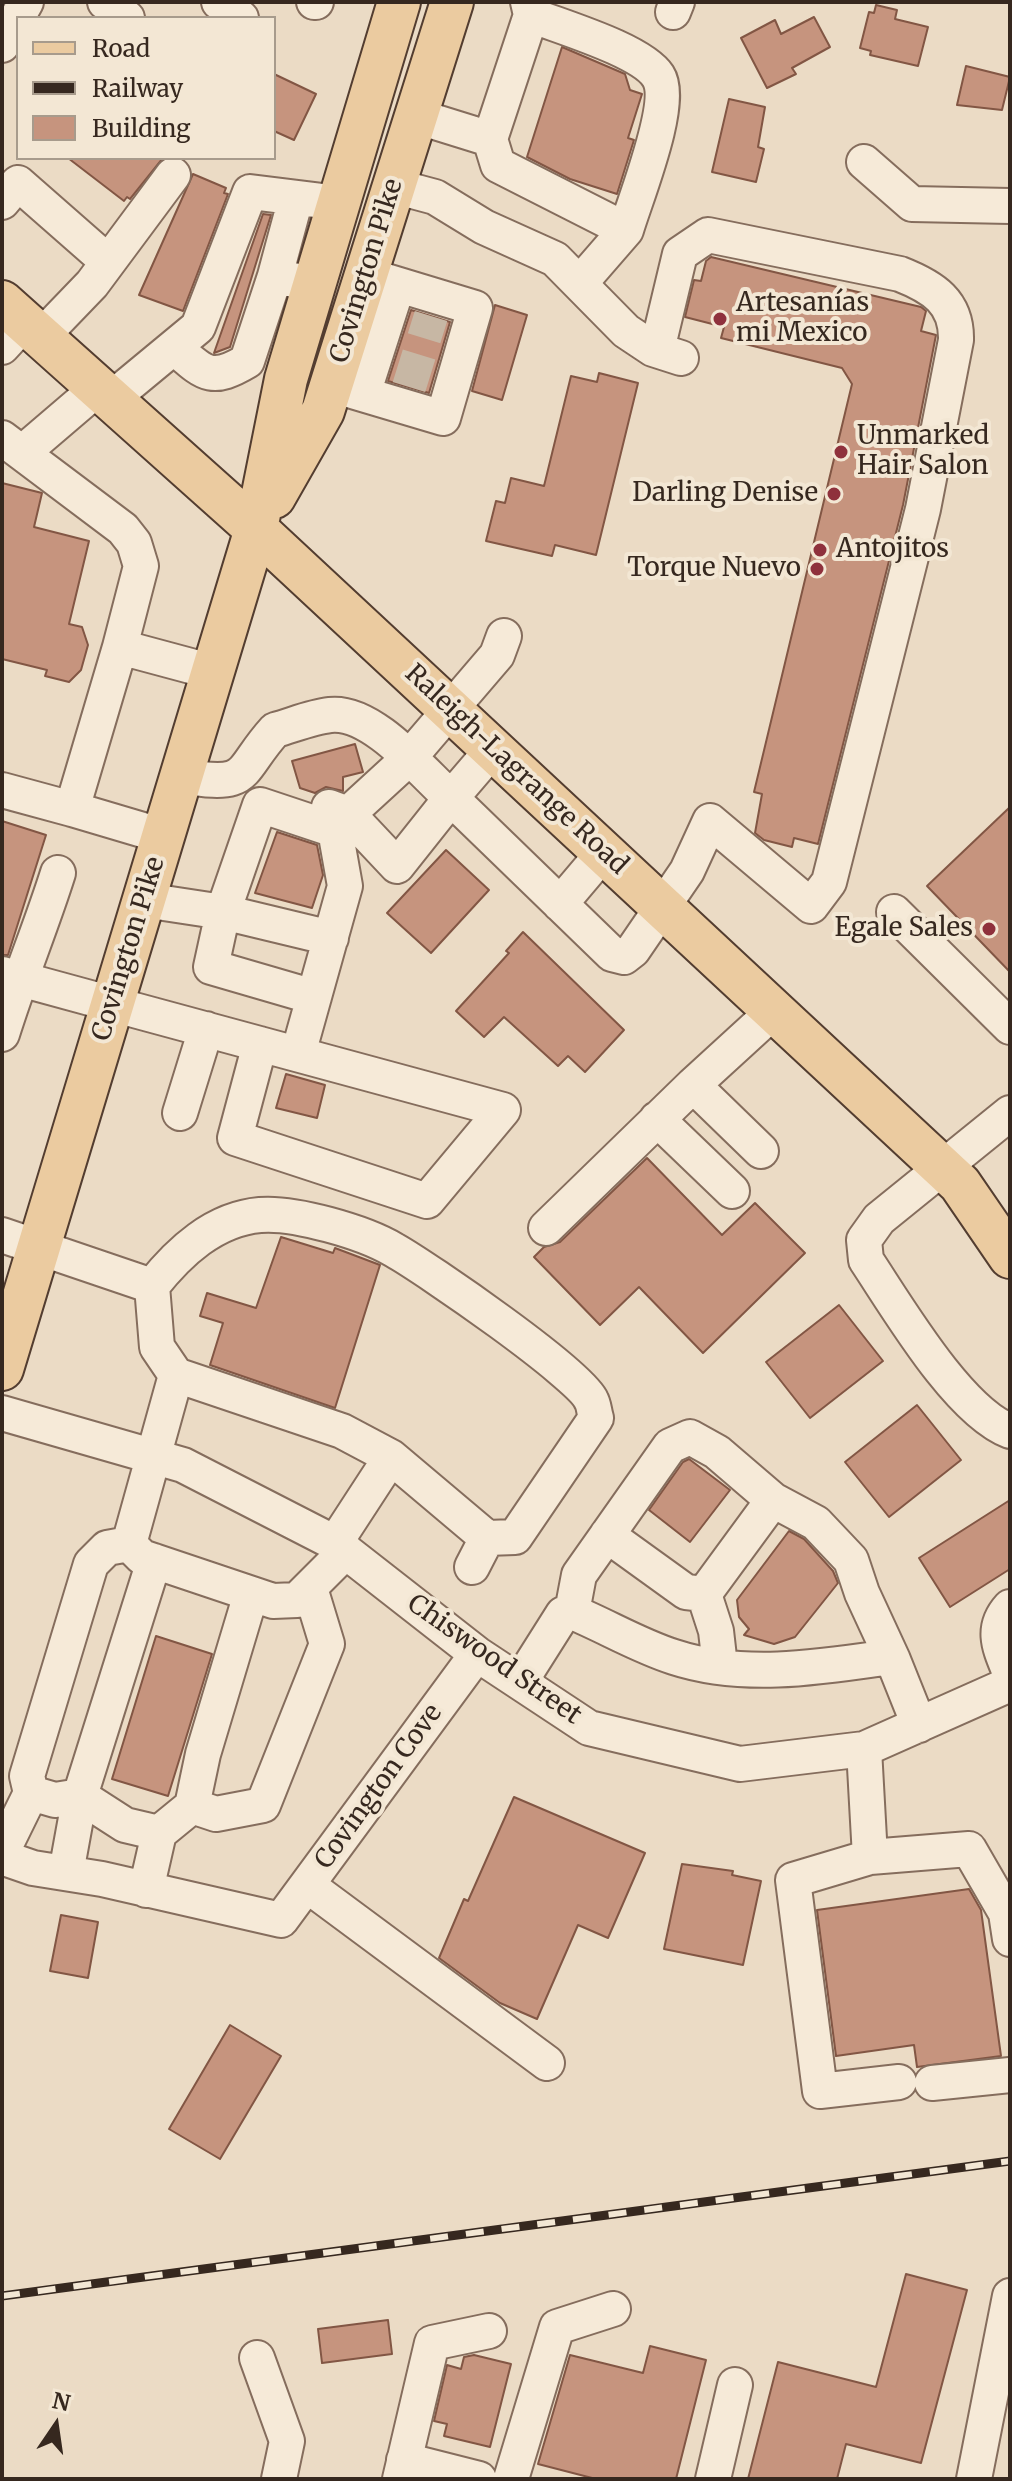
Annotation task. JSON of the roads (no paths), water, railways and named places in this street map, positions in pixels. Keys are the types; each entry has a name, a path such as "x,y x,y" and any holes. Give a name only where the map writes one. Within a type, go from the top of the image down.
{"main road":[{"name":"Covington Pike","path":"2,1369 20,1241 112,1004 256,529 286,379 295,280 339,203 399,2"},
{"name":"Covington Pike","path":"256,529 323,411 347,389 382,280 394,186 452,2"},
{"name":"Raleigh-Lagrange Road","path":"18,327 104,393 256,529 775,1010 960,1184 1010,1257"}],"street":[{"path":"105,2 124,16"},
{"path":"219,2 238,16"},
{"path":"580,283 626,230 661,114 663,94 658,76 637,58 530,9 490,139 498,165 626,230"},
{"path":"2,45 16,20"},
{"path":"416,116 490,139"},
{"path":"864,162 912,204 1010,206"},
{"path":"18,327 108,262 173,175"},
{"path":"7,185 108,262"},
{"path":"242,775 275,730 330,715 357,719 374,727 612,954 624,957 687,871 710,821 811,906 829,882 923,509 957,323 945,300 927,285 900,274 708,235 680,254 669,354 626,331 555,259 484,227 435,197 394,186"},
{"path":"72,809 141,566 134,543 123,529 12,446 104,393 174,347 198,327 250,192 339,203"},
{"path":"174,347 203,372 217,375 247,361 295,280 296,198"},
{"path":"347,389 406,397 443,418 475,308 434,306 382,280"},
{"path":"348,814 408,759 452,710 497,655 504,636"},
{"path":"120,647 213,672"},
{"path":"181,776 211,779 242,775 348,814 397,866 493,749"},
{"path":"2,790 163,836"},
{"path":"298,1054 331,938 345,886 335,830 260,805 223,912 211,967 314,997"},
{"path":"560,904 604,852"},
{"path":"2,1034 11,976 32,956 58,873"},
{"path":"144,900 223,912 331,938"},
{"path":"894,912 1010,1027"},
{"path":"11,976 503,1110 427,1201 282,1156 235,1138 260,1044"},
{"path":"546,1228 657,1119 775,1010"},
{"path":"180,1113 206,1029"},
{"path":"693,1085 761,1151"},
{"path":"1010,1113 879,1219 864,1240 866,1260 967,1400 993,1424 1010,1431"},
{"path":"657,1119 732,1191"},
{"path":"262,1214 344,1228 393,1249 527,1342 591,1398 596,1418 515,1537 479,1552 391,1457 342,1431 176,1375 157,1347 152,1286 175,1257 224,1222 262,1214"},
{"path":"20,1241 152,1286"},
{"path":"66,1873 80,1796 142,1552 155,1457 176,1375"},
{"name":"Chiswood Street","path":"2,1413 183,1465 340,1547 477,1654 589,1728 740,1764 864,1749 1010,1684"},
{"path":"572,1612 579,1575 670,1446 690,1437 717,1452 773,1500 816,1523 851,1560 862,1593 906,1684 919,1725"},
{"path":"251,1594 203,1754 192,1806 159,1833 146,1890 4,1858 4,1848 31,1793 27,1776 91,1564 107,1548 142,1552 273,1601 297,1600 310,1588 340,1547 391,1457"},
{"path":"704,1594 773,1500"},
{"path":"607,1535 686,1592 704,1594"},
{"path":"192,1806 216,1814 263,1805 327,1644 310,1588"},
{"path":"704,1594 716,1631 720,1666"},
{"path":"1010,1607 996,1627 998,1643 1010,1673"},
{"path":"520,1682 563,1614 572,1612 673,1657 720,1666 806,1669 883,1658 893,1660"},
{"name":"Covington Cove","path":"146,1890 281,1920 477,1654"},
{"path":"864,1749 870,1857"},
{"path":"31,1793 55,1800 80,1796 125,1825 159,1833"},
{"path":"1010,1939 1006,1913 969,1849 870,1857 793,1880 820,2091 1010,2075"},
{"path":"307,1885 547,2063"},
{"path":"974,2479 1010,2296"},
{"path":"511,2479 557,2327 613,2309"},
{"path":"479,2479 402,2470 432,2343 489,2331"},
{"path":"257,2358 287,2441 279,2479"},
{"path":"713,2479 735,2385"}],"tunnel":[{"path":"409,387 431,316"}],"railway":[{"path":"2,2296 1010,2161"}],"place":[{"name":"Artesanías mi Mexico","path":"720,319"},
{"name":"Unmarked Hair Salon","path":"841,452"},
{"name":"Darling Denise","path":"834,494"},
{"name":"Antojitos","path":"820,550"},
{"name":"Torque Nuevo","path":"817,569"},
{"name":"Egale Sales","path":"989,929"}]}
